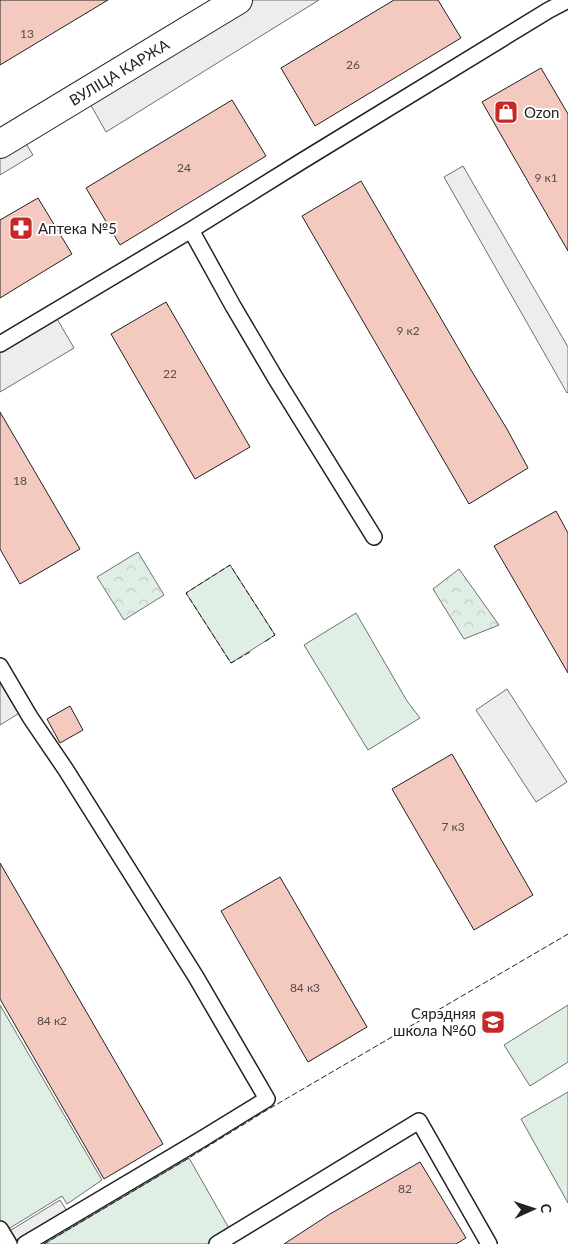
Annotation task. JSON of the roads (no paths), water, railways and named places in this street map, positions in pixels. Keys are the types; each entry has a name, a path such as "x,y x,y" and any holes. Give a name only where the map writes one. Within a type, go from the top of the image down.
{"street":[{"name":"ВУЛІЦА КАРЖА","path":"0,144 238,0"}],"lane":[{"path":"0,344 568,0"},
{"path":"191,230 276,379 374,538"},
{"path":"0,666 30,717 66,770 196,977 267,1099 25,1244"},
{"path":"217,1244 419,1121 488,1244"},
{"path":"0,1229 9,1244"}],"place":[{"name":"Ozon","path":"506,112"},
{"name":"Аптека №5","path":"21,228"},
{"name":"Сярэдняя школа №60","path":"493,1022"}]}
